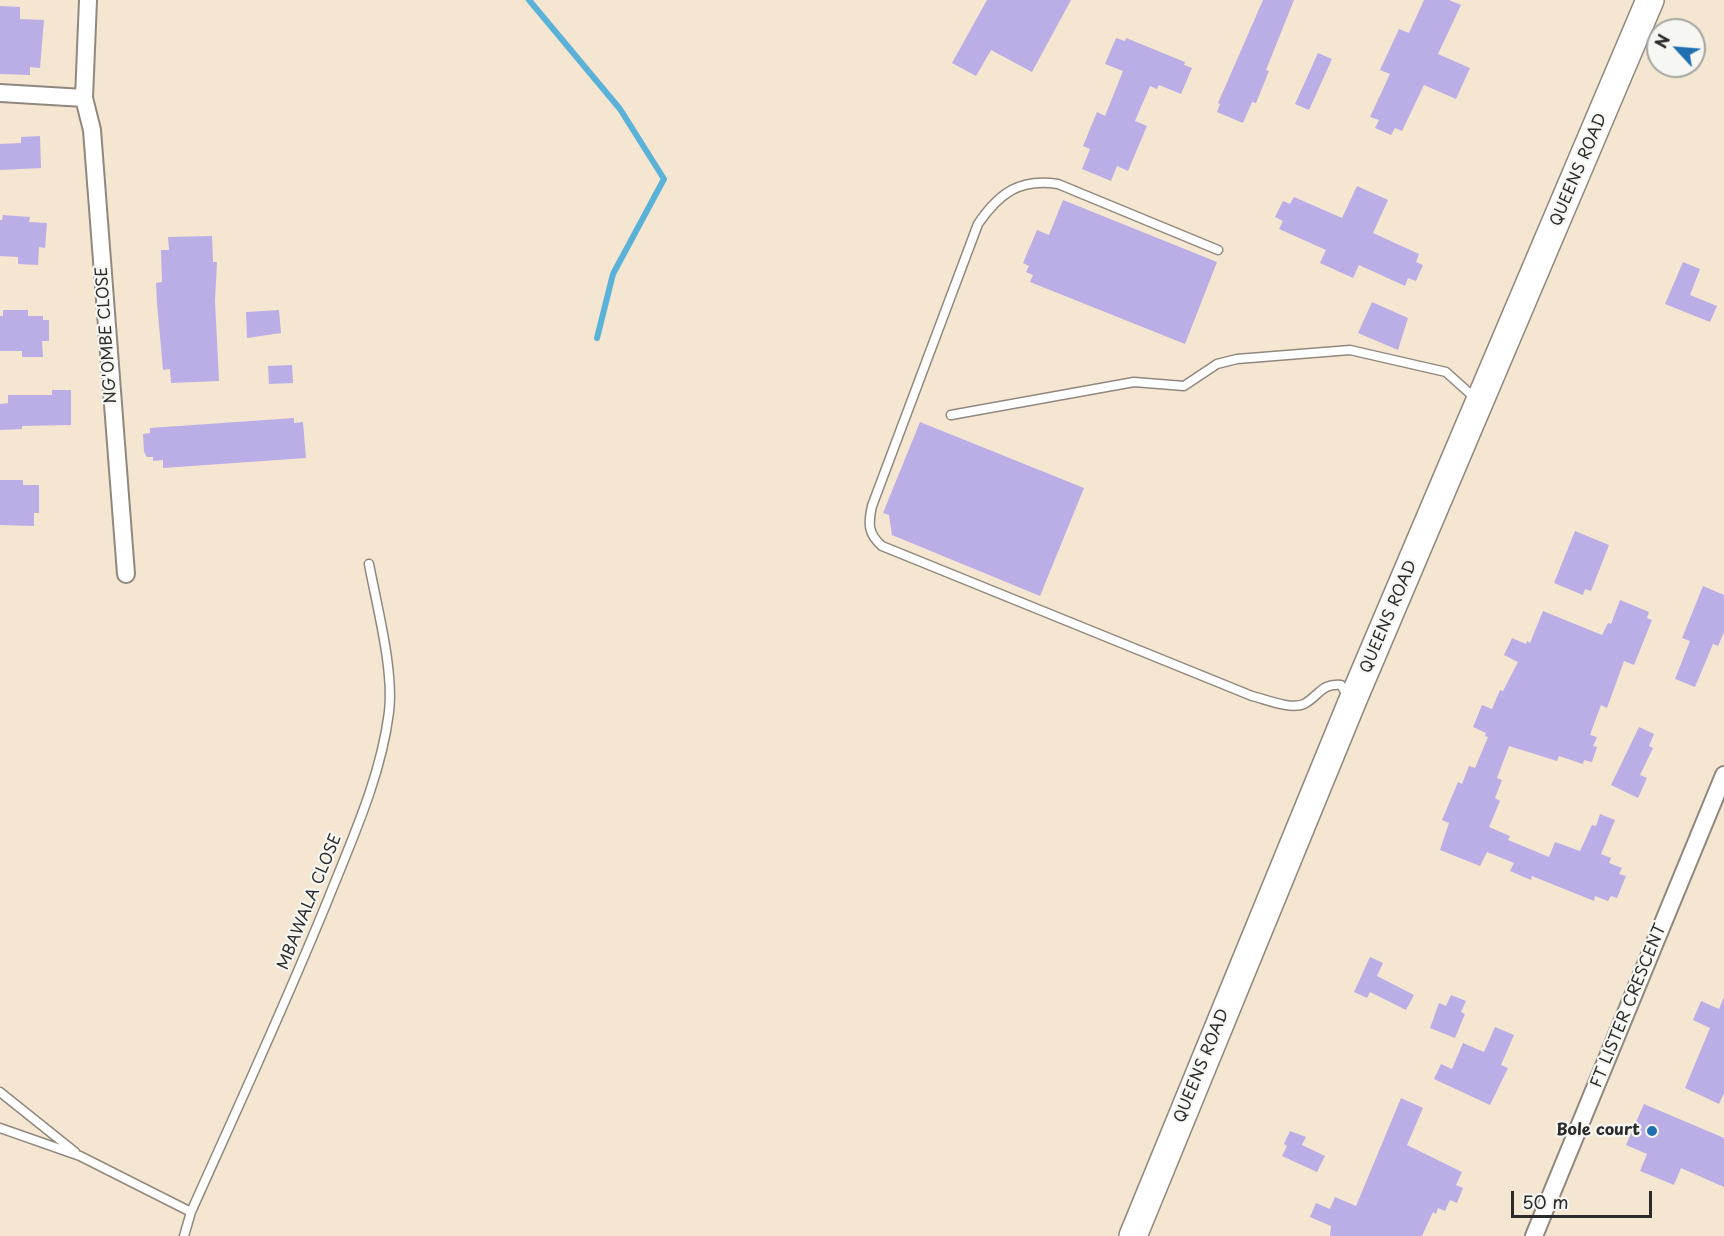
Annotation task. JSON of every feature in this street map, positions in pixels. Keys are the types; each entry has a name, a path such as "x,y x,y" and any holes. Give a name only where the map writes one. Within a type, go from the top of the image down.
{"highway":[{"name":"QUEENS ROAD","path":"1132,1236 1352,702 1650,0"}],"street":[{"name":"NG'OMBE CLOSE","path":"88,0 84,98 92,130 126,574"},
{"path":"0,93 84,98"},
{"name":"FT LISTER CRESCENT","path":"1534,1236 1638,987 1689,855 1724,775"}],"lane":[{"path":"1218,250 1058,184 1039,181 1022,184 1004,194 989,207 978,224 872,506 870,529 873,538 882,546 1230,688 1295,706 1304,704 1324,687 1341,685 1352,702"},
{"path":"951,415 1134,382 1185,386 1217,364 1237,359 1350,350 1446,372 1480,403"},
{"name":"MBAWALA CLOSE","path":"184,1236 191,1212 309,947 364,809 380,751 389,711 388,680 369,564"},
{"path":"0,1092 80,1156"},
{"path":"0,1128 80,1156 191,1212"}],"building":[{"path":"987,0 1071,0 1032,72 991,50 976,76 952,63"},
{"path":"1263,0 1294,0 1266,70 1269,71 1256,103 1252,102 1243,123 1217,112 1220,104 1218,103"},
{"path":"1424,0 1449,0 1461,5 1438,54 1470,68 1456,99 1424,85 1402,131 1395,128 1391,135 1375,128 1379,120 1370,117 1390,74 1380,70 1399,29 1409,33"},
{"path":"0,6 20,7 20,19 44,20 40,68 30,67 30,75 0,74"},
{"path":"1116,38 1125,41 1126,38 1185,62 1184,65 1192,68 1181,94 1159,85 1157,89 1150,86 1135,121 1147,126 1128,171 1117,166 1111,181 1082,169 1090,149 1083,146 1097,112 1105,116 1123,71 1105,64"},
{"path":"1318,53 1332,59 1309,110 1295,104"},
{"path":"40,136 41,168 0,170 0,144 21,143 21,137"},
{"path":"1357,186 1388,200 1373,233 1419,254 1416,262 1423,265 1416,281 1408,278 1405,286 1359,265 1353,278 1320,263 1326,250 1279,229 1283,221 1275,217 1283,201 1290,204 1294,197 1342,218"},
{"path":"1063,200 1217,262 1185,344 1030,282 1033,275 1026,272 1029,266 1023,263 1037,230 1049,235"},
{"path":"3,215 30,217 29,222 47,223 45,248 39,247 38,265 18,264 18,257 0,256 0,220"},
{"path":"212,236 213,262 217,262 215,301 219,381 171,383 170,369 163,370 157,303 156,283 162,282 161,250 169,250 168,237"},
{"path":"1683,262 1700,269 1690,295 1717,306 1710,322 1665,304"},
{"path":"1372,302 1408,318 1398,350 1358,333"},
{"path":"3,310 28,310 28,316 43,316 43,320 49,320 49,341 42,341 43,357 22,357 22,351 0,351 0,316 3,316"},
{"path":"279,310 281,333 247,338 246,312"},
{"path":"292,365 293,383 269,384 268,366"},
{"path":"52,390 71,390 71,425 22,426 22,429 0,430 0,404 8,403 8,395 52,395"},
{"path":"294,418 294,423 303,422 306,458 163,468 163,460 153,461 153,457 147,457 144,452 143,434 150,433 150,428"},
{"path":"920,422 1084,488 1040,596 892,535 889,515 883,513"},
{"path":"0,480 23,480 23,485 39,485 39,513 34,513 34,526 0,525"},
{"path":"1575,531 1609,545 1591,591 1585,589 1583,595 1554,583"},
{"path":"1703,586 1724,595 1724,632 1718,646 1713,644 1695,687 1675,679 1690,641 1682,638"},
{"path":"1620,600 1649,612 1647,618 1652,620 1634,665 1624,661 1607,708 1601,705 1590,735 1597,737 1593,746 1597,747 1592,762 1584,760 1583,764 1559,756 1557,761 1509,746 1497,778 1502,780 1495,798 1500,801 1489,827 1510,836 1508,840 1549,857 1555,842 1580,851 1592,825 1596,826 1600,814 1615,820 1601,854 1611,858 1609,863 1622,868 1619,874 1626,876 1617,898 1611,896 1608,901 1595,896 1594,901 1532,876 1531,880 1510,871 1514,863 1487,852 1480,866 1440,850 1449,823 1442,820 1458,782 1462,784 1469,766 1475,768 1488,737 1485,736 1486,733 1473,727 1482,705 1492,709 1500,690 1503,691 1518,662 1504,655 1512,638 1526,644 1527,641 1530,643 1543,611 1602,635 1608,623 1611,624"},
{"path":"1639,727 1654,734 1649,746 1653,748 1640,775 1647,778 1638,798 1611,785"},
{"path":"1370,957 1383,963 1377,976 1414,995 1406,1010 1370,992 1367,998 1354,992"},
{"path":"1451,995 1466,1001 1461,1012 1465,1014 1455,1038 1430,1028 1439,1003 1446,1006"},
{"path":"1724,997 1724,1093 1719,1104 1685,1088 1710,1028 1693,1020 1701,1001 1719,1009"},
{"path":"1495,1027 1514,1035 1501,1065 1508,1068 1490,1105 1434,1079 1441,1064 1452,1069 1463,1043 1484,1052"},
{"path":"1401,1098 1423,1108 1407,1145 1462,1172 1456,1185 1463,1188 1457,1203 1450,1200 1445,1211 1438,1208 1436,1214 1433,1212 1422,1236 1330,1236 1331,1226 1310,1217 1316,1203 1330,1209 1335,1197 1356,1206"},
{"path":"1644,1104 1724,1138 1724,1187 1681,1168 1674,1185 1640,1171 1647,1154 1626,1145"},
{"path":"1290,1131 1306,1137 1302,1145 1325,1156 1317,1172 1282,1156"}],"waterway":[{"path":"529,0 620,109 664,179 613,274 597,338"}],"place":[{"name":"Bole court","path":"1652,1131"}]}
